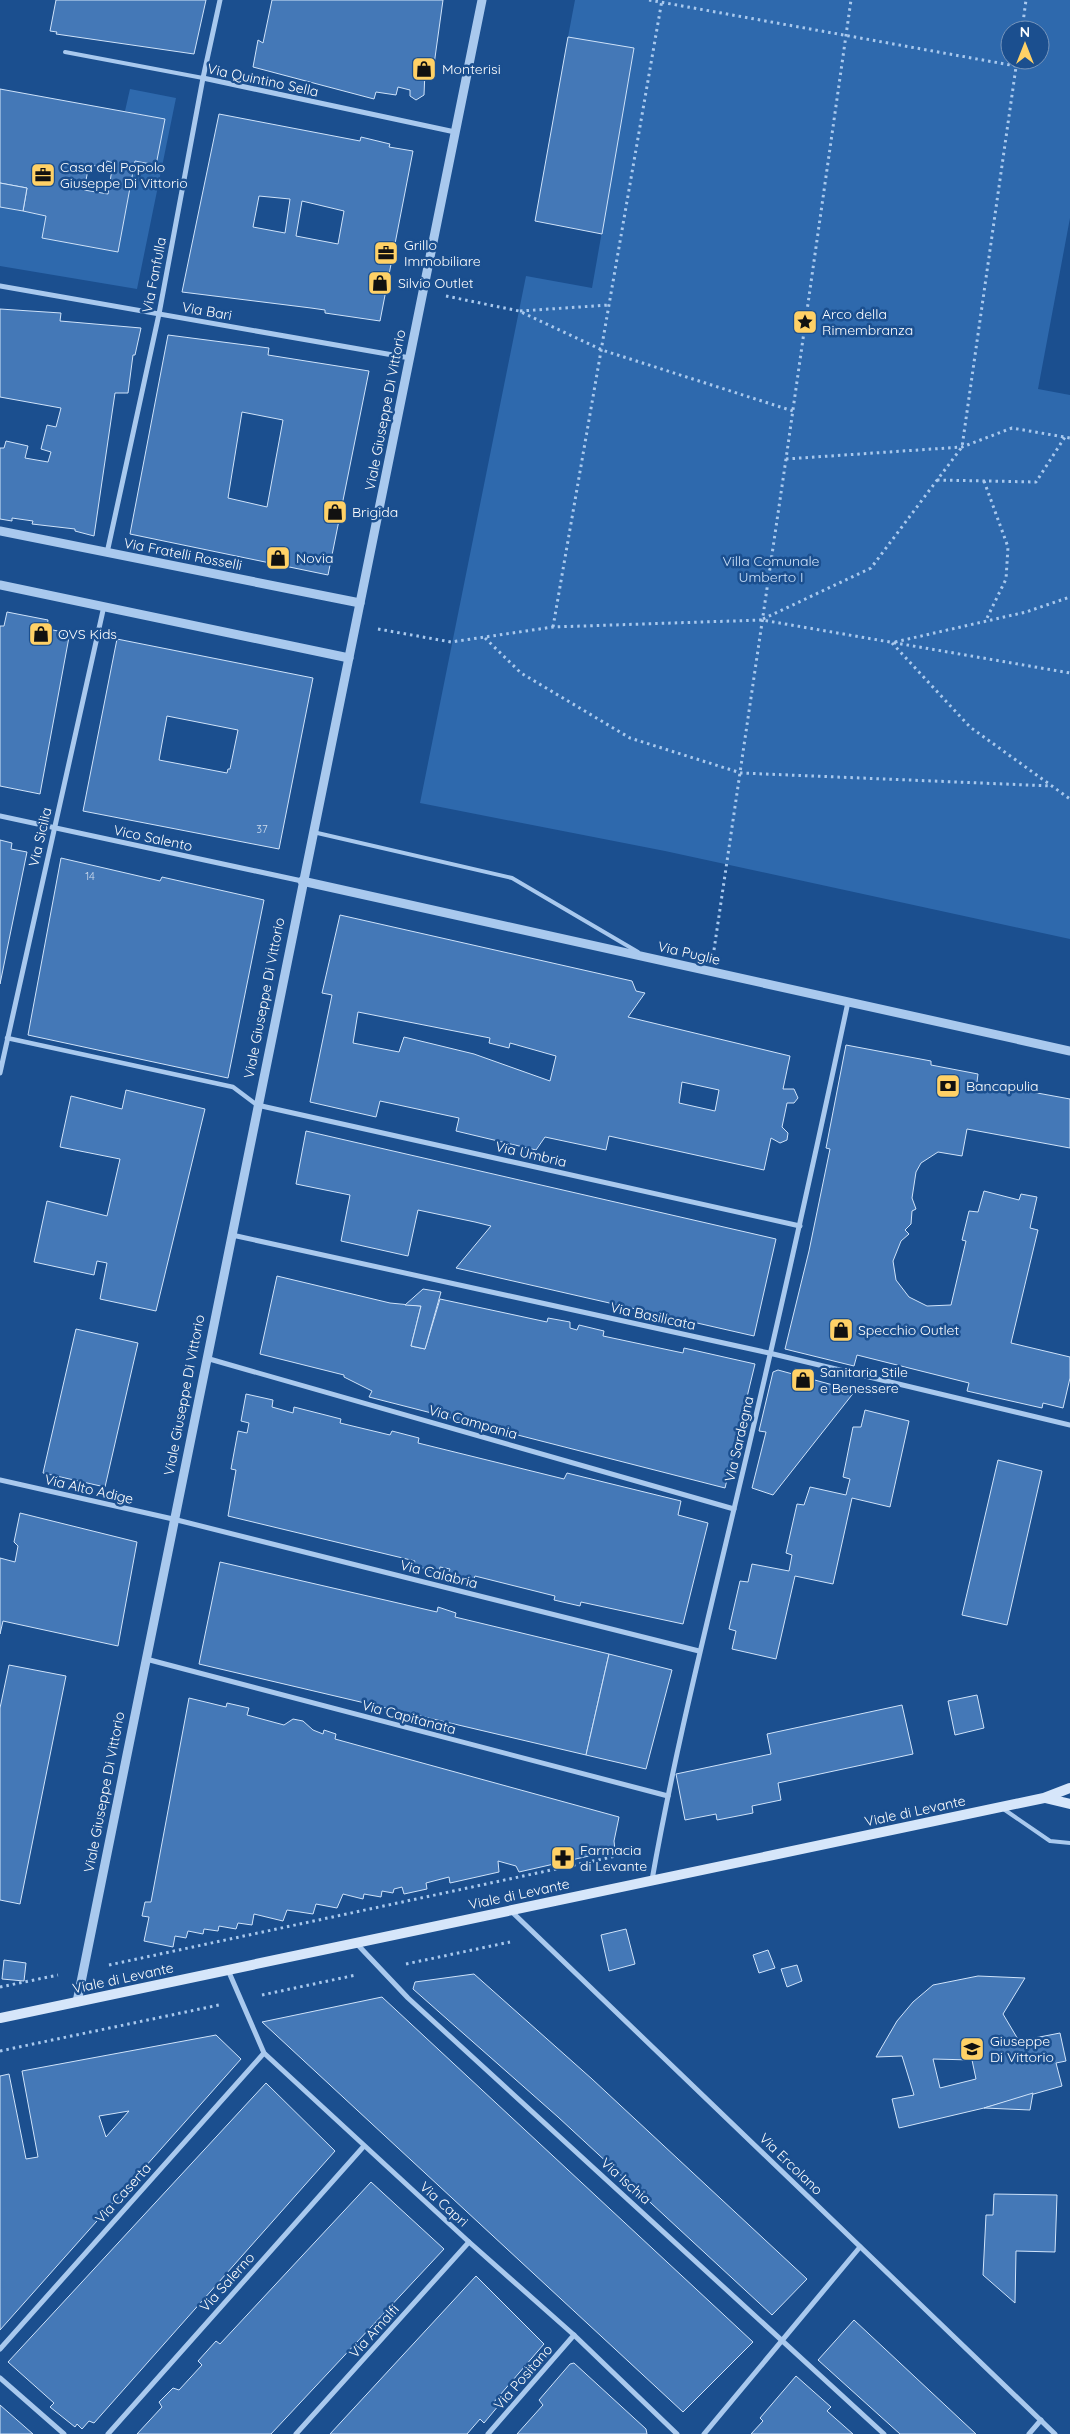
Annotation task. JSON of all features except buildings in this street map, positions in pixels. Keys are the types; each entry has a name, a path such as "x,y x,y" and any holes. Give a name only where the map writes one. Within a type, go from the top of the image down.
{"main road":[{"name":"Viale di Levante","path":"0,2018 1044,1798 1070,1788"},
{"name":"Viale di Levante","path":"1044,1798 1070,1804"}],"street":[{"name":"Via Fanfulla","path":"107,553 158,314 203,78 220,0"},
{"name":"Viale Giuseppe Di Vittorio","path":"76,2002 230,1234 356,625 482,0"},
{"name":"Via Quintino Sella","path":"203,78 455,132"},
{"name":"Via Bari","path":"0,286 410,358"},
{"name":"Via Fratelli Rosselli","path":"0,531 360,603"},
{"path":"0,585 349,658"},
{"name":"Via Sicilia","path":"0,1073 6,1038 104,606"},
{"name":"Vico Salento","path":"0,816 302,881"},
{"name":"Via Puglie","path":"302,881 1070,1051"},
{"name":"Via Sardegna","path":"652,1880 699,1651 800,1226 848,1002"},
{"path":"0,1037 233,1087 257,1105"},
{"name":"Via Umbria","path":"257,1105 800,1226"},
{"name":"Via Basilicata","path":"230,1234 769,1353 1070,1425"},
{"name":"Via Campania","path":"206,1358 734,1508"},
{"name":"Via Alto Adige","path":"0,1480 173,1519"},
{"name":"Via Calabria","path":"173,1519 699,1651"},
{"name":"Via Capitanata","path":"145,1659 668,1796"},
{"name":"Via Ercolano","path":"510,1910 1055,2434"},
{"name":"Via Ischia","path":"356,1943 416,2004 884,2434"},
{"name":"Via Capri","path":"228,1970 264,2053 364,2146 574,2334 675,2433"},
{"name":"Via Caserta","path":"0,2349 264,2053"},
{"name":"Via Salerno","path":"108,2434 364,2146"},
{"name":"Via Amalfi","path":"296,2434 470,2242"},
{"path":"704,2434 860,2247"},
{"name":"Via Positano","path":"488,2434 574,2334"},
{"path":"0,2378 64,2434"},
{"path":"1029,2434 1041,2420"}],"lane":[{"name":"Via Quintino Sella","path":"66,52 203,78"},
{"path":"312,832 512,878 647,957"},
{"path":"1001,1807 1050,1841 1070,1843"}],"path":[{"path":"650,0 1000,63"},
{"path":"710,971 741,773 851,0"},
{"path":"1023,20 1026,0"},
{"path":"553,627 662,1"},
{"path":"762,620 871,568 962,447 1015,70"},
{"path":"423,291 519,311 602,350 793,411"},
{"path":"519,311 610,305"},
{"path":"786,459 962,447 1012,428 1070,438"},
{"path":"938,480 1036,482 1065,437"},
{"path":"984,481 1008,547 1006,579 986,621"},
{"path":"892,642 1026,612 1070,597"},
{"path":"356,625 452,642 553,627 762,620 1070,673"},
{"path":"485,637 521,674 630,738 741,773 1052,786"},
{"path":"892,642 970,726 1070,799"},
{"path":"0,1987 363,1912 658,1847"},
{"path":"0,2051 537,1936"}],"green space":[{"name":"Villa Comunale Umberto I","path":"575,0 1070,0 1070,218 1038,389 1070,395 1070,939 665,851 420,803 526,276 592,288 634,49 568,37"},
{"path":"130,89 176,98 137,289 0,266 0,207 46,216 42,238 118,252 135,161 156,165 164,119 125,111"}],"place":[{"name":"Monterisi","path":"424,69"},
{"name":"Casa del Popolo Giuseppe Di Vittorio","path":"43,175"},
{"name":"Grillo Immobiliare","path":"386,253"},
{"name":"Silvio Outlet","path":"380,283"},
{"name":"Arco della Rimembranza","path":"805,322"},
{"name":"Brigida","path":"335,512"},
{"name":"Novia","path":"278,558"},
{"name":"OVS Kids","path":"41,634"},
{"name":"Bancapulia","path":"948,1086"},
{"name":"Specchio Outlet","path":"841,1330"},
{"name":"Sanitaria Stile e Benessere","path":"803,1380"},
{"name":"Farmacia di Levante","path":"563,1858"},
{"name":"Giuseppe Di Vittorio","path":"972,2049"}]}
